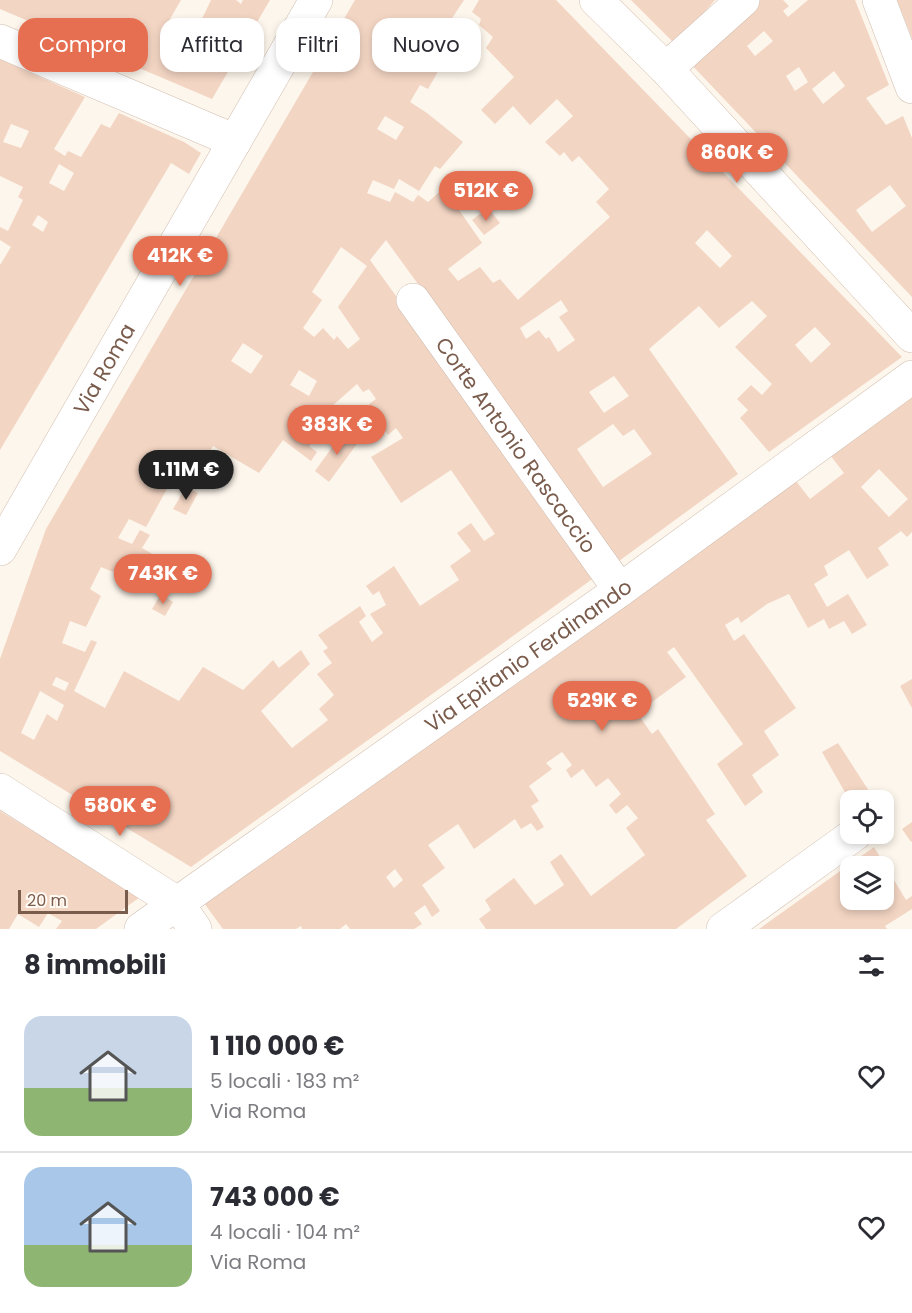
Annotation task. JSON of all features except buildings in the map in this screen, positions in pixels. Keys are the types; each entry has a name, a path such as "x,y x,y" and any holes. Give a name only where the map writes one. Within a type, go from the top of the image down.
{"street":[{"name":"Via Roma","path":"0,549 316,0"},
{"path":"596,0 666,69 912,336"},
{"path":"666,69 743,0"},
{"path":"879,0 912,87"},
{"path":"0,41 235,141"},
{"name":"Corte Antonio Rascaccio","path":"413,300 620,590"},
{"name":"Via Epifanio Ferdinando","path":"141,929 186,916 620,590 912,377"},
{"path":"0,790 186,916"},
{"path":"723,929 841,844"}]}
